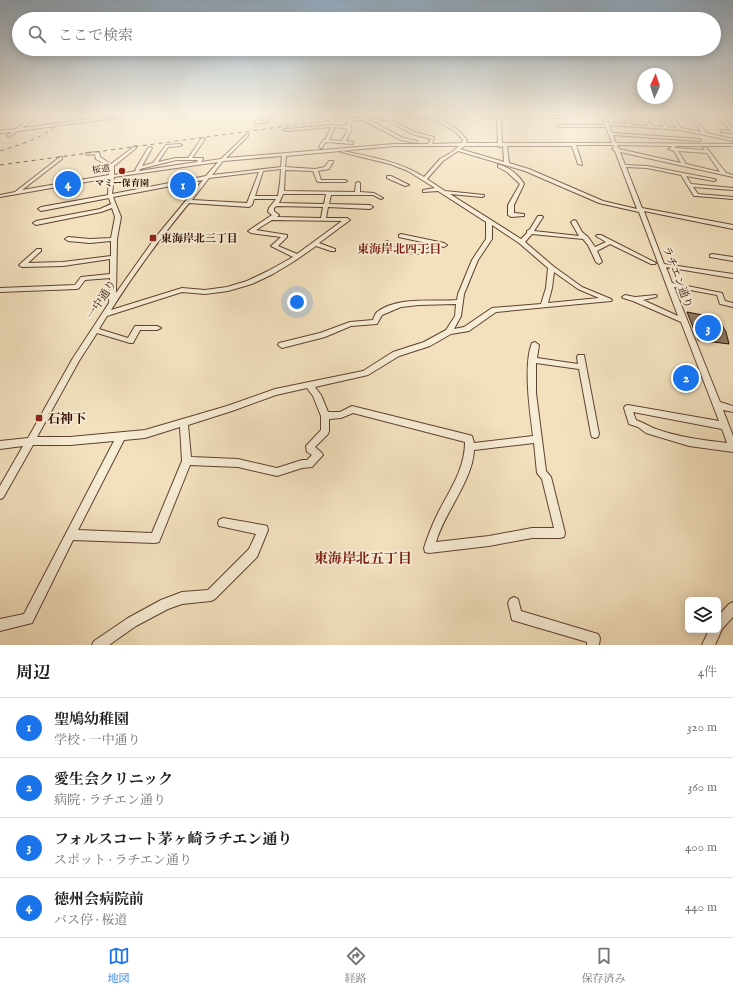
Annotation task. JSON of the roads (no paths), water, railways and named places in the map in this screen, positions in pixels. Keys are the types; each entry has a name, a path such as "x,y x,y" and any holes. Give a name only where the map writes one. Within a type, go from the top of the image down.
{"street":[{"path":"190,158 200,144"},
{"path":"224,157 225,153 233,144"},
{"name":"一中通り","path":"0,495 94,330 112,302 148,251 224,157 237,144"},
{"path":"224,157 232,154 244,144"},
{"path":"424,179 431,174 439,161 454,155 462,144"},
{"name":"ラチエン通り","path":"616,144 733,448"},
{"name":"桜道","path":"0,196 137,171 199,163 224,157 284,155 414,145 460,147 592,145 617,147 669,144"},
{"path":"672,144 683,164 692,176"},
{"name":"桜道","path":"675,144 733,145"},
{"path":"155,163 167,146 180,145"},
{"path":"574,145 580,164"},
{"path":"638,153 643,145 708,152"},
{"path":"703,145 724,174"},
{"path":"502,146 507,165"},
{"path":"111,166 135,147"},
{"path":"460,147 497,162 532,172 601,202 733,227"},
{"path":"617,147 733,176"},
{"path":"137,171 150,148"},
{"path":"0,445 30,441 120,438 145,434 229,409 261,396 365,373 396,354 427,344 449,332 466,329 494,310 609,300 589,292 551,267 521,242 405,168 391,163 336,150"},
{"path":"88,154 97,153 98,158 111,166"},
{"path":"284,155 282,168 284,175 280,198 277,204 272,208 271,212 276,215 251,231 285,236 274,246 296,256"},
{"path":"15,194 60,158"},
{"path":"137,171 155,163 190,158 201,159 199,163"},
{"path":"327,168 332,162"},
{"path":"497,162 494,163 509,171 522,184 510,208 511,215 522,215"},
{"path":"111,166 112,176 110,194 118,217 114,239 112,302"},
{"path":"624,166 652,168 714,180"},
{"path":"41,209 110,194 208,177 261,172 282,168 315,170 336,168"},
{"path":"315,170 319,181 345,181"},
{"path":"189,201 249,205 261,172"},
{"path":"683,175 696,195 733,198"},
{"path":"388,177 407,185"},
{"path":"357,194 358,183"},
{"path":"690,185 733,189"},
{"path":"425,191 441,191 482,196"},
{"path":"252,198 280,194 329,193 374,194 382,198"},
{"path":"323,220 329,193"},
{"path":"277,204 370,207"},
{"path":"36,223 101,210 114,205"},
{"path":"521,242 537,225 540,217"},
{"path":"104,315 182,290 194,292 219,290 240,286 266,275 316,244 346,220 272,218"},
{"path":"449,332 458,316 460,302 475,260 489,239 489,222"},
{"path":"574,222 580,233 586,238 594,250 599,262"},
{"path":"529,232 586,238"},
{"path":"401,236 444,245"},
{"path":"599,236 653,263"},
{"path":"68,239 90,241 114,239"},
{"path":"594,250 610,242"},
{"path":"387,243 390,247 416,253 430,250 434,243"},
{"path":"316,244 333,250"},
{"path":"39,250 22,265 63,264 113,256"},
{"path":"712,256 733,259"},
{"path":"662,266 732,276"},
{"path":"544,306 549,288 551,267"},
{"path":"0,290 77,287 83,278 112,276"},
{"path":"669,284 720,294 722,303 733,305"},
{"path":"634,299 654,296"},
{"path":"625,297 634,299 684,321"},
{"path":"282,345 322,335 350,324 375,322 379,314 403,304 428,301 439,305 460,302"},
{"path":"94,330 130,341 138,328 157,328"},
{"path":"325,416 341,415 352,408 469,439 469,459 447,508 431,537 429,548 490,541 532,533 560,533 546,477 542,472 532,381 532,360 535,345"},
{"path":"581,357 595,434"},
{"path":"532,360 582,367"},
{"path":"187,460 238,463 277,472 302,464 309,464 318,455 310,448 310,446 325,432 325,416 317,395 309,385"},
{"path":"716,405 733,409"},
{"path":"725,426 628,408 632,422 649,430 689,442 733,448"},
{"path":"70,535 155,538 187,460 184,423"},
{"path":"0,625 28,619 120,438"},
{"path":"469,446 538,439"},
{"path":"98,645 132,622 165,604 182,598 211,595 244,563 252,553 263,530 223,523"},
{"path":"514,603 516,616 594,638 593,645"},
{"path":"721,622 733,608"},
{"path":"708,645 714,633"}],"railway":[{"path":"0,151 21,144"},
{"path":"0,165 154,144"}],"place":[{"name":"マミー保育園","path":"122,171"},
{"name":"徳州会病院前","path":"68,184"},
{"name":"聖鳩幼稚園","path":"183,185"},
{"name":"東海岸北三丁目","path":"153,238"},
{"name":"フォルスコート茅ヶ崎ラチエン通り","path":"708,328"},
{"name":"愛生会クリニック","path":"686,378"},
{"name":"石神下","path":"39,418"}],"district":[{"name":"東海岸北四丁目","path":"399,249"},
{"name":"東海岸北五丁目","path":"363,558"}]}
